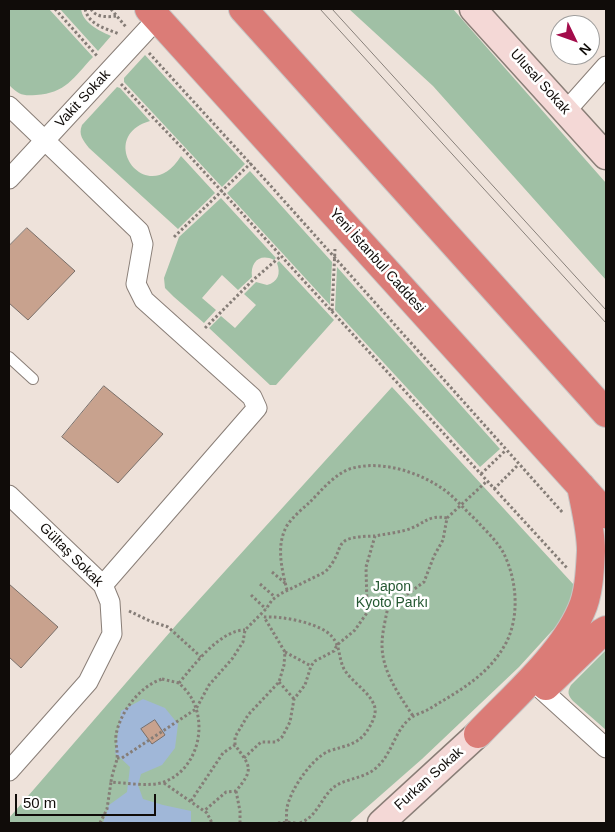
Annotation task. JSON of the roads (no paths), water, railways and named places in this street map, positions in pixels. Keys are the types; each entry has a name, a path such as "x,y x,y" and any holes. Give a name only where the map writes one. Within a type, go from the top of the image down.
{"highway":[{"path":"242,9 606,412"},
{"name":"Yeni İstanbul Caddesi","path":"153,14 606,514"},
{"path":"478,734 569,635 582,609 589,577 590,544 581,486"},
{"path":"478,734 542,690 606,630"}],"street":[{"name":"Ulusal Sokak","path":"473,9 606,156"},
{"name":"Vakit Sokak","path":"9,179 136,42 153,14"},
{"path":"566,111 606,66"},
{"path":"9,106 139,231 143,244 136,284 144,300 252,398 257,408 106,593"},
{"name":"Gültaş Sokak","path":"9,495 106,593 112,634 88,682 9,771"},
{"path":"542,690 606,748"},
{"name":"Furkan Sokak","path":"381,823 478,734"}],"lane":[{"path":"9,357 33,379"}],"water":[{"path":"143,699 165,708 178,724 175,748 162,765 141,774 138,785 143,799 191,811 191,823 103,823 109,805 127,792 130,767 115,753 121,711"}],"tram line":[{"path":"320,9 606,323"},
{"path":"332,9 606,310"}],"park label":[{"name":"Japon Kyoto Parkı","path":"392,596"}]}
